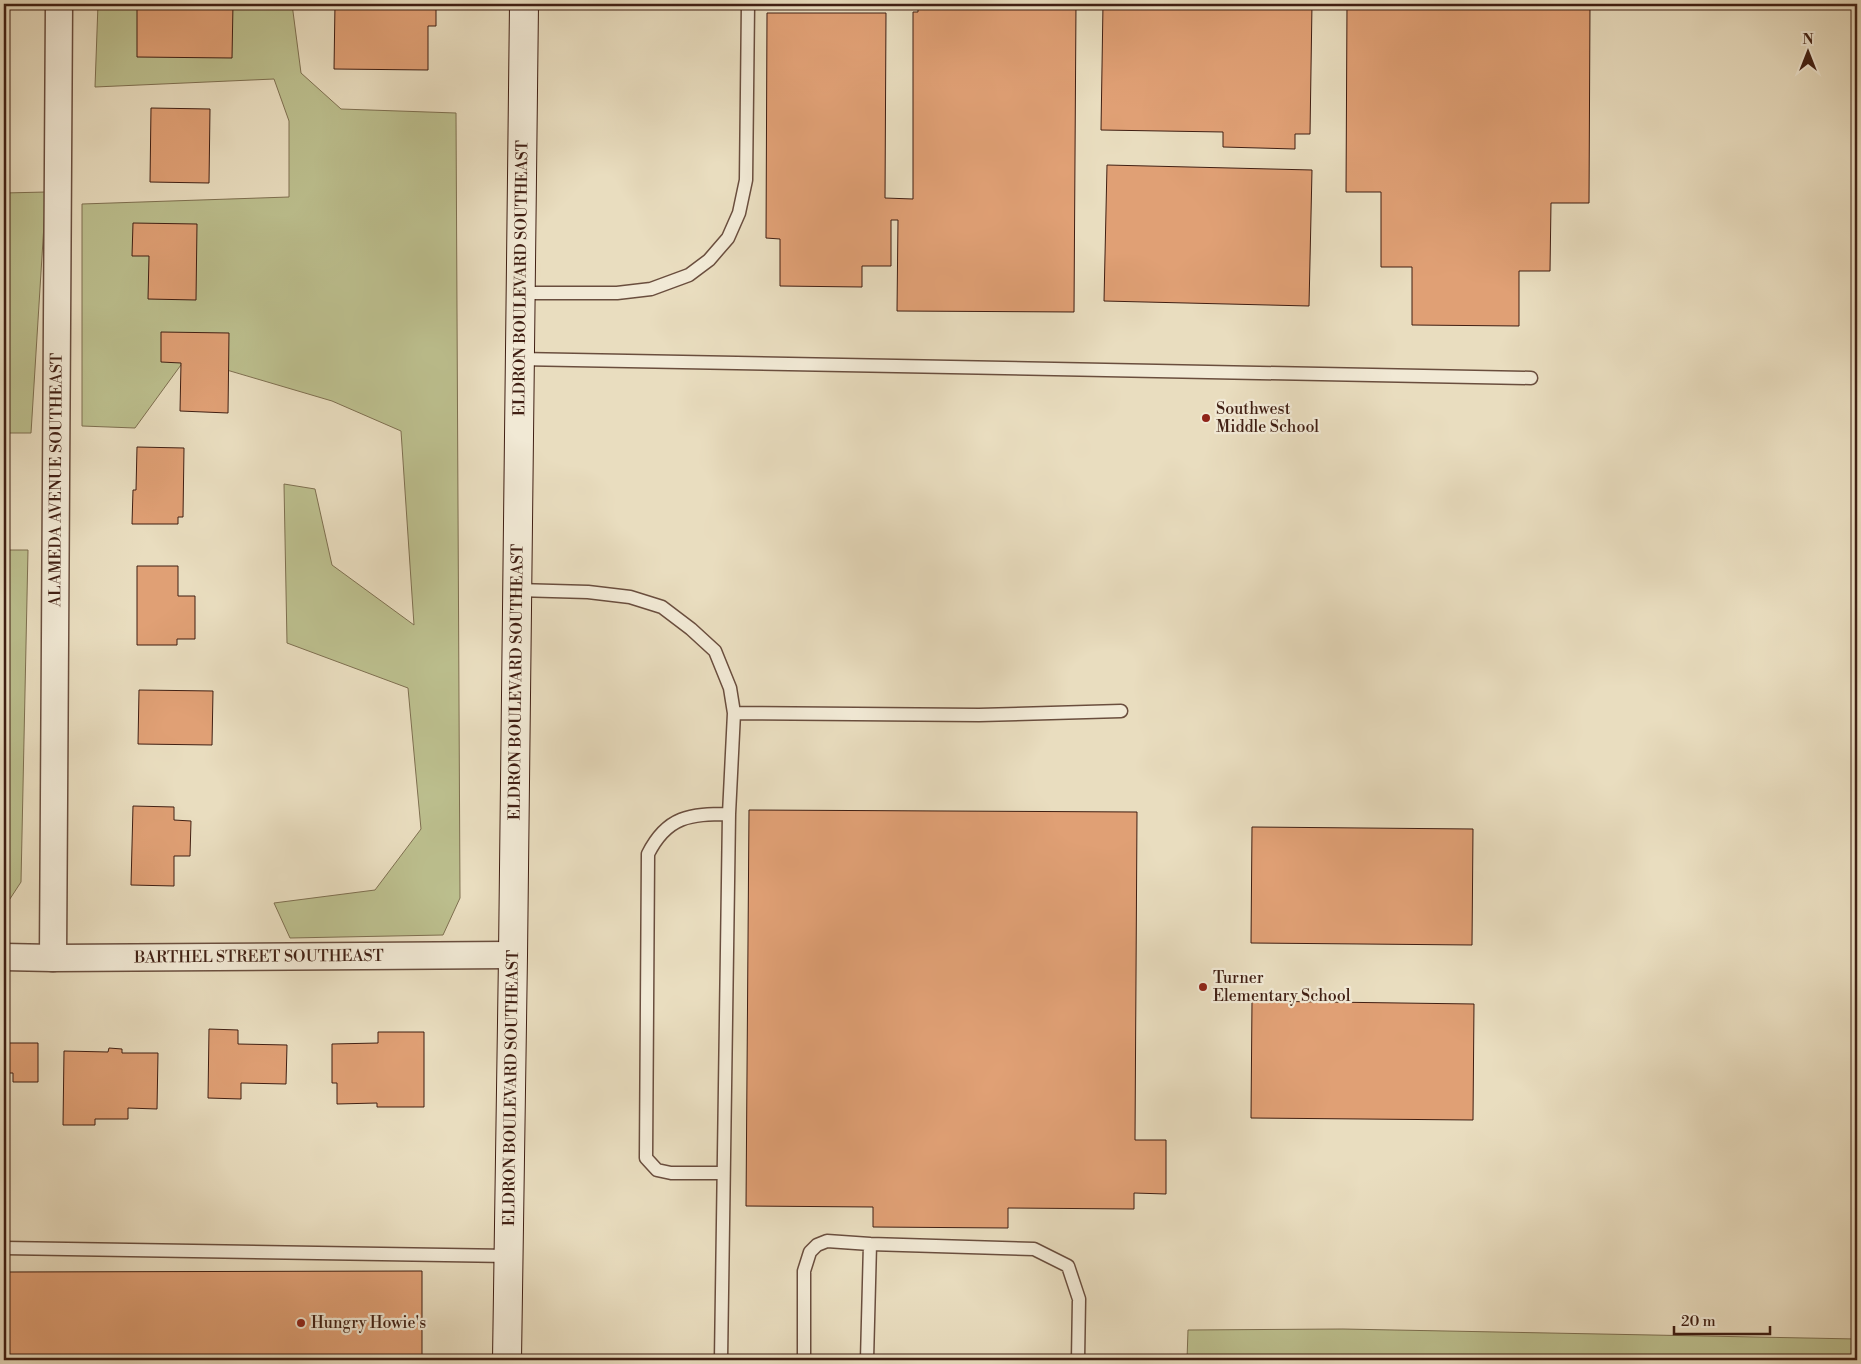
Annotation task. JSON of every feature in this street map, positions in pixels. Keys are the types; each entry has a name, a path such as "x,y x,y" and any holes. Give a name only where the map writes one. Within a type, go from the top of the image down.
{"street":[{"name":"ALAMEDA AVENUE SOUTHEAST","path":"53,958 59,4"},
{"name":"ELDRON BOULEVARD SOUTHEAST","path":"506,1360 513,955 524,4"},
{"name":"BARTHEL STREET SOUTHEAST","path":"4,957 513,955"}],"lane":[{"path":"521,293 617,293 651,288 689,275 709,260 728,238 739,213 746,180 748,4"},
{"path":"520,359 1530,378"},
{"path":"517,590 588,592 630,597 662,607 691,629 715,651 730,688 734,713 729,814 721,1360"},
{"path":"734,713 979,715 1121,711"},
{"path":"723,1173 671,1173 658,1170 646,1158 648,854 656,839 666,828 679,819 698,814 729,814"},
{"path":"804,1360 804,1271 810,1252 817,1245 827,1241 1034,1249 1049,1256 1068,1266 1079,1299 1078,1360"},
{"path":"867,1360 870,1244"},
{"path":"4,1248 509,1256"}],"green space":[{"path":"98,4 292,4 301,73 341,109 456,113 460,898 443,935 290,938 274,903 375,890 421,829 408,688 287,643 284,484 315,489 332,565 414,625 401,431 332,401 186,358 135,428 82,426 82,204 289,197 289,121 274,79 95,87"},
{"path":"46,192 31,433 4,433 4,193"},
{"path":"4,550 28,550 21,882 4,908"},
{"path":"1343,1329 1857,1339 1857,1360 1187,1360 1188,1330"}],"building":[{"path":"137,4 233,4 232,58 137,57"},
{"path":"335,4 436,4 436,26 428,26 428,70 334,69"},
{"path":"918,4 1076,4 1074,312 897,311 898,220 891,220 891,266 862,266 862,287 780,286 780,239 766,238 767,13 886,13 885,198 913,199 913,12 918,12"},
{"path":"1103,4 1312,4 1310,134 1295,134 1295,149 1223,147 1223,132 1101,130"},
{"path":"1347,4 1590,4 1589,203 1551,203 1550,271 1519,271 1519,326 1412,325 1412,267 1381,267 1381,192 1346,192"},
{"path":"151,108 210,109 209,183 150,182"},
{"path":"1107,165 1312,170 1309,306 1104,301"},
{"path":"133,223 197,224 196,300 148,299 149,256 132,256"},
{"path":"161,332 229,333 228,413 180,411 181,363 161,362"},
{"path":"137,447 184,448 183,517 178,517 178,524 132,524 133,490 136,490"},
{"path":"137,566 178,566 178,596 195,596 195,639 177,639 177,645 137,645"},
{"path":"139,690 213,691 212,745 138,744"},
{"path":"133,806 174,807 174,820 191,821 190,856 174,856 174,886 131,885"},
{"path":"749,810 1137,812 1135,1140 1166,1140 1166,1194 1134,1193 1134,1209 1008,1208 1008,1228 873,1227 873,1207 746,1206"},
{"path":"1252,827 1473,829 1472,945 1251,943"},
{"path":"1252,1001 1474,1004 1473,1120 1251,1118"},
{"path":"209,1029 238,1030 238,1044 287,1045 286,1084 241,1083 241,1099 208,1098"},
{"path":"378,1032 424,1032 424,1107 377,1107 377,1103 337,1104 337,1083 332,1083 332,1044 378,1043"},
{"path":"4,1043 38,1043 38,1082 13,1082 13,1073 4,1073"},
{"path":"109,1048 122,1049 122,1053 158,1053 157,1109 128,1108 128,1119 95,1119 95,1125 63,1125 64,1051 108,1052"},
{"path":"422,1271 422,1359 4,1360 4,1272"}],"place":[{"name":"Southwest Middle School","path":"1206,418"},
{"name":"Turner Elementary School","path":"1203,987"},
{"name":"Hungry Howie's","path":"301,1323"}]}
